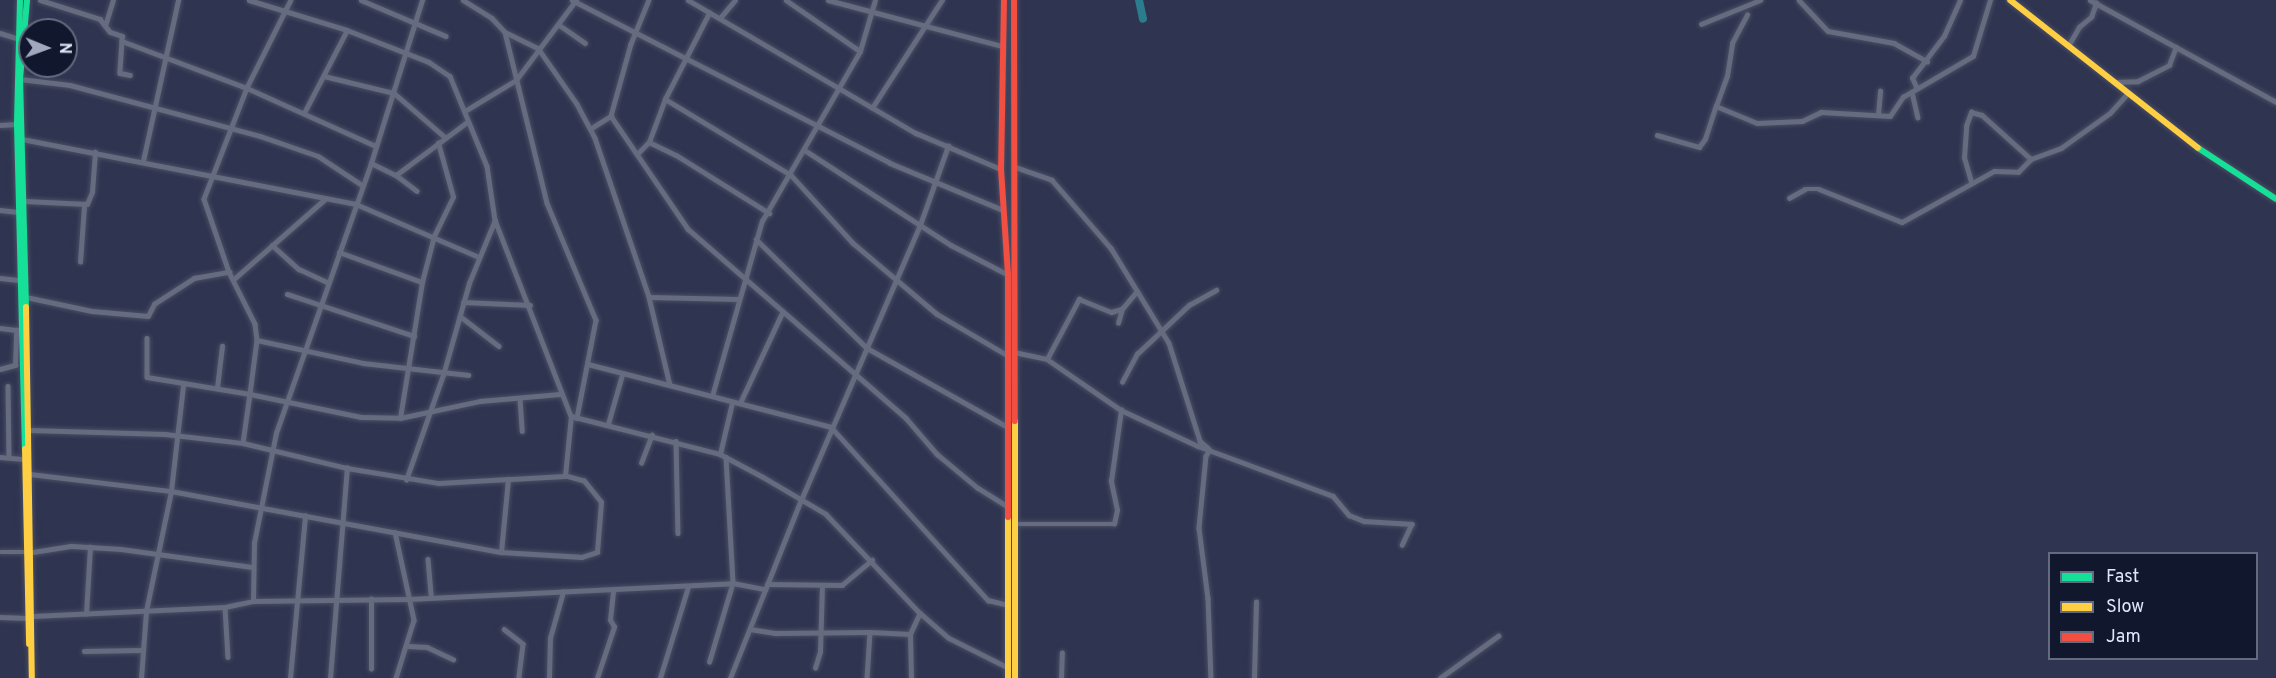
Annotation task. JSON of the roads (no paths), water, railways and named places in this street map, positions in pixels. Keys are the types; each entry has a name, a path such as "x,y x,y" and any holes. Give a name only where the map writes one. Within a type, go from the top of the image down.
{"main road":[{"path":"20,0 16,38 25,201 30,430 29,521 26,552 31,678"},
{"path":"27,0 17,124 19,330 24,459 33,552 30,617"},
{"path":"1004,0 1001,169 1006,211 1011,336 1014,352 1014,524 1008,605 1008,678"},
{"path":"1014,0 1014,167 1011,336 1007,355 1007,506 1015,678"},
{"path":"2010,0 2221,166 2276,199"},
{"path":"1004,76 1014,76"}],"street":[{"path":"40,0 58,3 100,19 105,26 122,36 120,73 130,75"},
{"path":"105,26 113,0"},
{"path":"143,161 164,55 178,0"},
{"path":"249,0 347,30 405,53 450,76 487,166 495,220 530,305 560,394 574,417 720,454 826,514 920,613 949,638 1008,668"},
{"path":"243,443 257,340 255,324 229,272 204,199 248,88 291,0"},
{"path":"360,0 446,36"},
{"path":"253,601 252,567 272,450 327,282 371,163 374,145 394,93 414,22 423,0"},
{"path":"463,0 492,18 505,32 538,48 590,129 649,297 670,385"},
{"path":"465,111 516,80 574,0 634,34 933,184 951,186 1006,211"},
{"path":"590,129 612,116 634,34 649,0"},
{"path":"688,0 872,108 948,146 1001,169"},
{"path":"720,18 735,0"},
{"path":"786,0 860,51"},
{"path":"828,0 1004,46"},
{"path":"712,396 743,278 756,239 860,51 875,0"},
{"path":"872,108 925,25 940,8 942,0"},
{"path":"1701,24 1760,0"},
{"path":"1800,0 1828,31 1894,44 1927,61"},
{"path":"1918,117 1911,79 1944,36 1960,0"},
{"path":"1716,106 1757,123 1802,121 1821,112 1890,116 1897,102 1973,56 1990,0"},
{"path":"2068,46 2079,27 2091,17 2093,2 2276,102"},
{"path":"637,154 649,142 683,59 709,13"},
{"path":"1657,135 1699,147 1706,140 1727,76 1732,43 1747,15"},
{"path":"558,24 585,43"},
{"path":"304,113 347,30"},
{"path":"505,32 548,203 596,320 588,364 574,417 565,476"},
{"path":"0,33 16,38"},
{"path":"122,41 248,88 374,145"},
{"path":"2114,82 2138,81 2169,65 2176,47"},
{"path":"324,76 394,93 445,137"},
{"path":"20,79 70,85 232,127 318,156 362,185"},
{"path":"1878,115 1880,91"},
{"path":"1790,198 1805,189 1819,189 1902,222 1994,171 2018,172 2031,159 2061,148 2110,113 2128,93"},
{"path":"665,99 791,175 853,243 937,314 1007,355"},
{"path":"1971,182 1964,158 1966,126 1971,112 1982,115 2031,159"},
{"path":"612,116 688,229 854,377 906,418 937,454 970,481 1007,506"},
{"path":"396,175 467,122"},
{"path":"0,125 17,124"},
{"path":"22,139 212,174 356,204 479,256"},
{"path":"649,142 676,155 769,213"},
{"path":"400,418 422,282 434,236 453,197 438,143"},
{"path":"730,678 831,428 867,348 894,278 920,225 948,146"},
{"path":"806,151 920,225 1008,275"},
{"path":"80,262 84,206 92,192 94,152"},
{"path":"371,163 396,175 417,191"},
{"path":"1014,167 1052,180 1111,248 1162,332 1181,373 1199,443"},
{"path":"234,279 325,199"},
{"path":"25,201 84,206"},
{"path":"0,210 18,212"},
{"path":"406,480 443,375 463,302 479,256 495,220"},
{"path":"756,239 867,348 1008,427"},
{"path":"272,245 299,269 327,282"},
{"path":"339,252 422,282"},
{"path":"26,297 92,311 148,316 154,304 194,278 229,272"},
{"path":"0,278 20,280"},
{"path":"1122,382 1137,354 1190,305 1216,290"},
{"path":"1118,323 1122,309 1137,291"},
{"path":"287,294 414,336"},
{"path":"649,297 738,299"},
{"path":"1047,359 1079,299 1111,312 1122,309"},
{"path":"463,302 530,305"},
{"path":"740,403 782,314"},
{"path":"460,316 499,346"},
{"path":"0,328 19,330 15,365 0,369"},
{"path":"147,338 147,377 183,385 250,394 361,417 400,418 428,414 480,401 560,394"},
{"path":"257,340 363,363 409,368 443,375 468,375"},
{"path":"217,388 222,346"},
{"path":"1014,352 1047,359 1121,410 1199,443 1210,450 1333,496 1349,515 1364,521 1412,524 1402,546"},
{"path":"588,364 622,375 670,385 831,428 988,600 1008,605"},
{"path":"608,424 622,375"},
{"path":"141,678 146,611 171,491 180,435 183,385"},
{"path":"8,386 9,457"},
{"path":"520,399 522,430"},
{"path":"720,454 732,402"},
{"path":"1014,524 1114,524 1117,510 1111,481 1121,410"},
{"path":"30,430 180,435 243,443 347,468 406,480 439,483 565,476 584,482 601,502 597,552 582,557 501,552 171,491 30,474"},
{"path":"641,463 652,435"},
{"path":"676,441 678,533"},
{"path":"1210,450 1206,456 1198,528 1208,598 1210,678"},
{"path":"0,457 24,459"},
{"path":"709,662 733,584 726,457"},
{"path":"330,678 347,468"},
{"path":"501,552 508,479"},
{"path":"290,678 294,603 304,516"},
{"path":"395,532 414,620 408,646 396,678"},
{"path":"33,552 60,546 90,547 159,552 252,567"},
{"path":"86,614 90,547"},
{"path":"0,552 26,552"},
{"path":"428,559 431,597"},
{"path":"0,617 225,608 253,601 337,602 733,584 842,585 872,560"},
{"path":"815,668 822,630 822,586"},
{"path":"660,678 688,587"},
{"path":"597,678 614,627 610,620 613,590"},
{"path":"549,678 550,638 562,592"},
{"path":"370,669 371,599"},
{"path":"1254,678 1256,602"},
{"path":"225,608 228,657"},
{"path":"911,678 910,634 920,613"},
{"path":"504,629 523,644 519,678"},
{"path":"750,629 775,633 822,630 910,634"},
{"path":"867,678 870,632"},
{"path":"1440,678 1498,636"},
{"path":"408,646 427,646 453,659"},
{"path":"84,651 142,650"},
{"path":"1061,678 1062,653"}],"waterway":[{"path":"1139,0 1143,19"}]}
